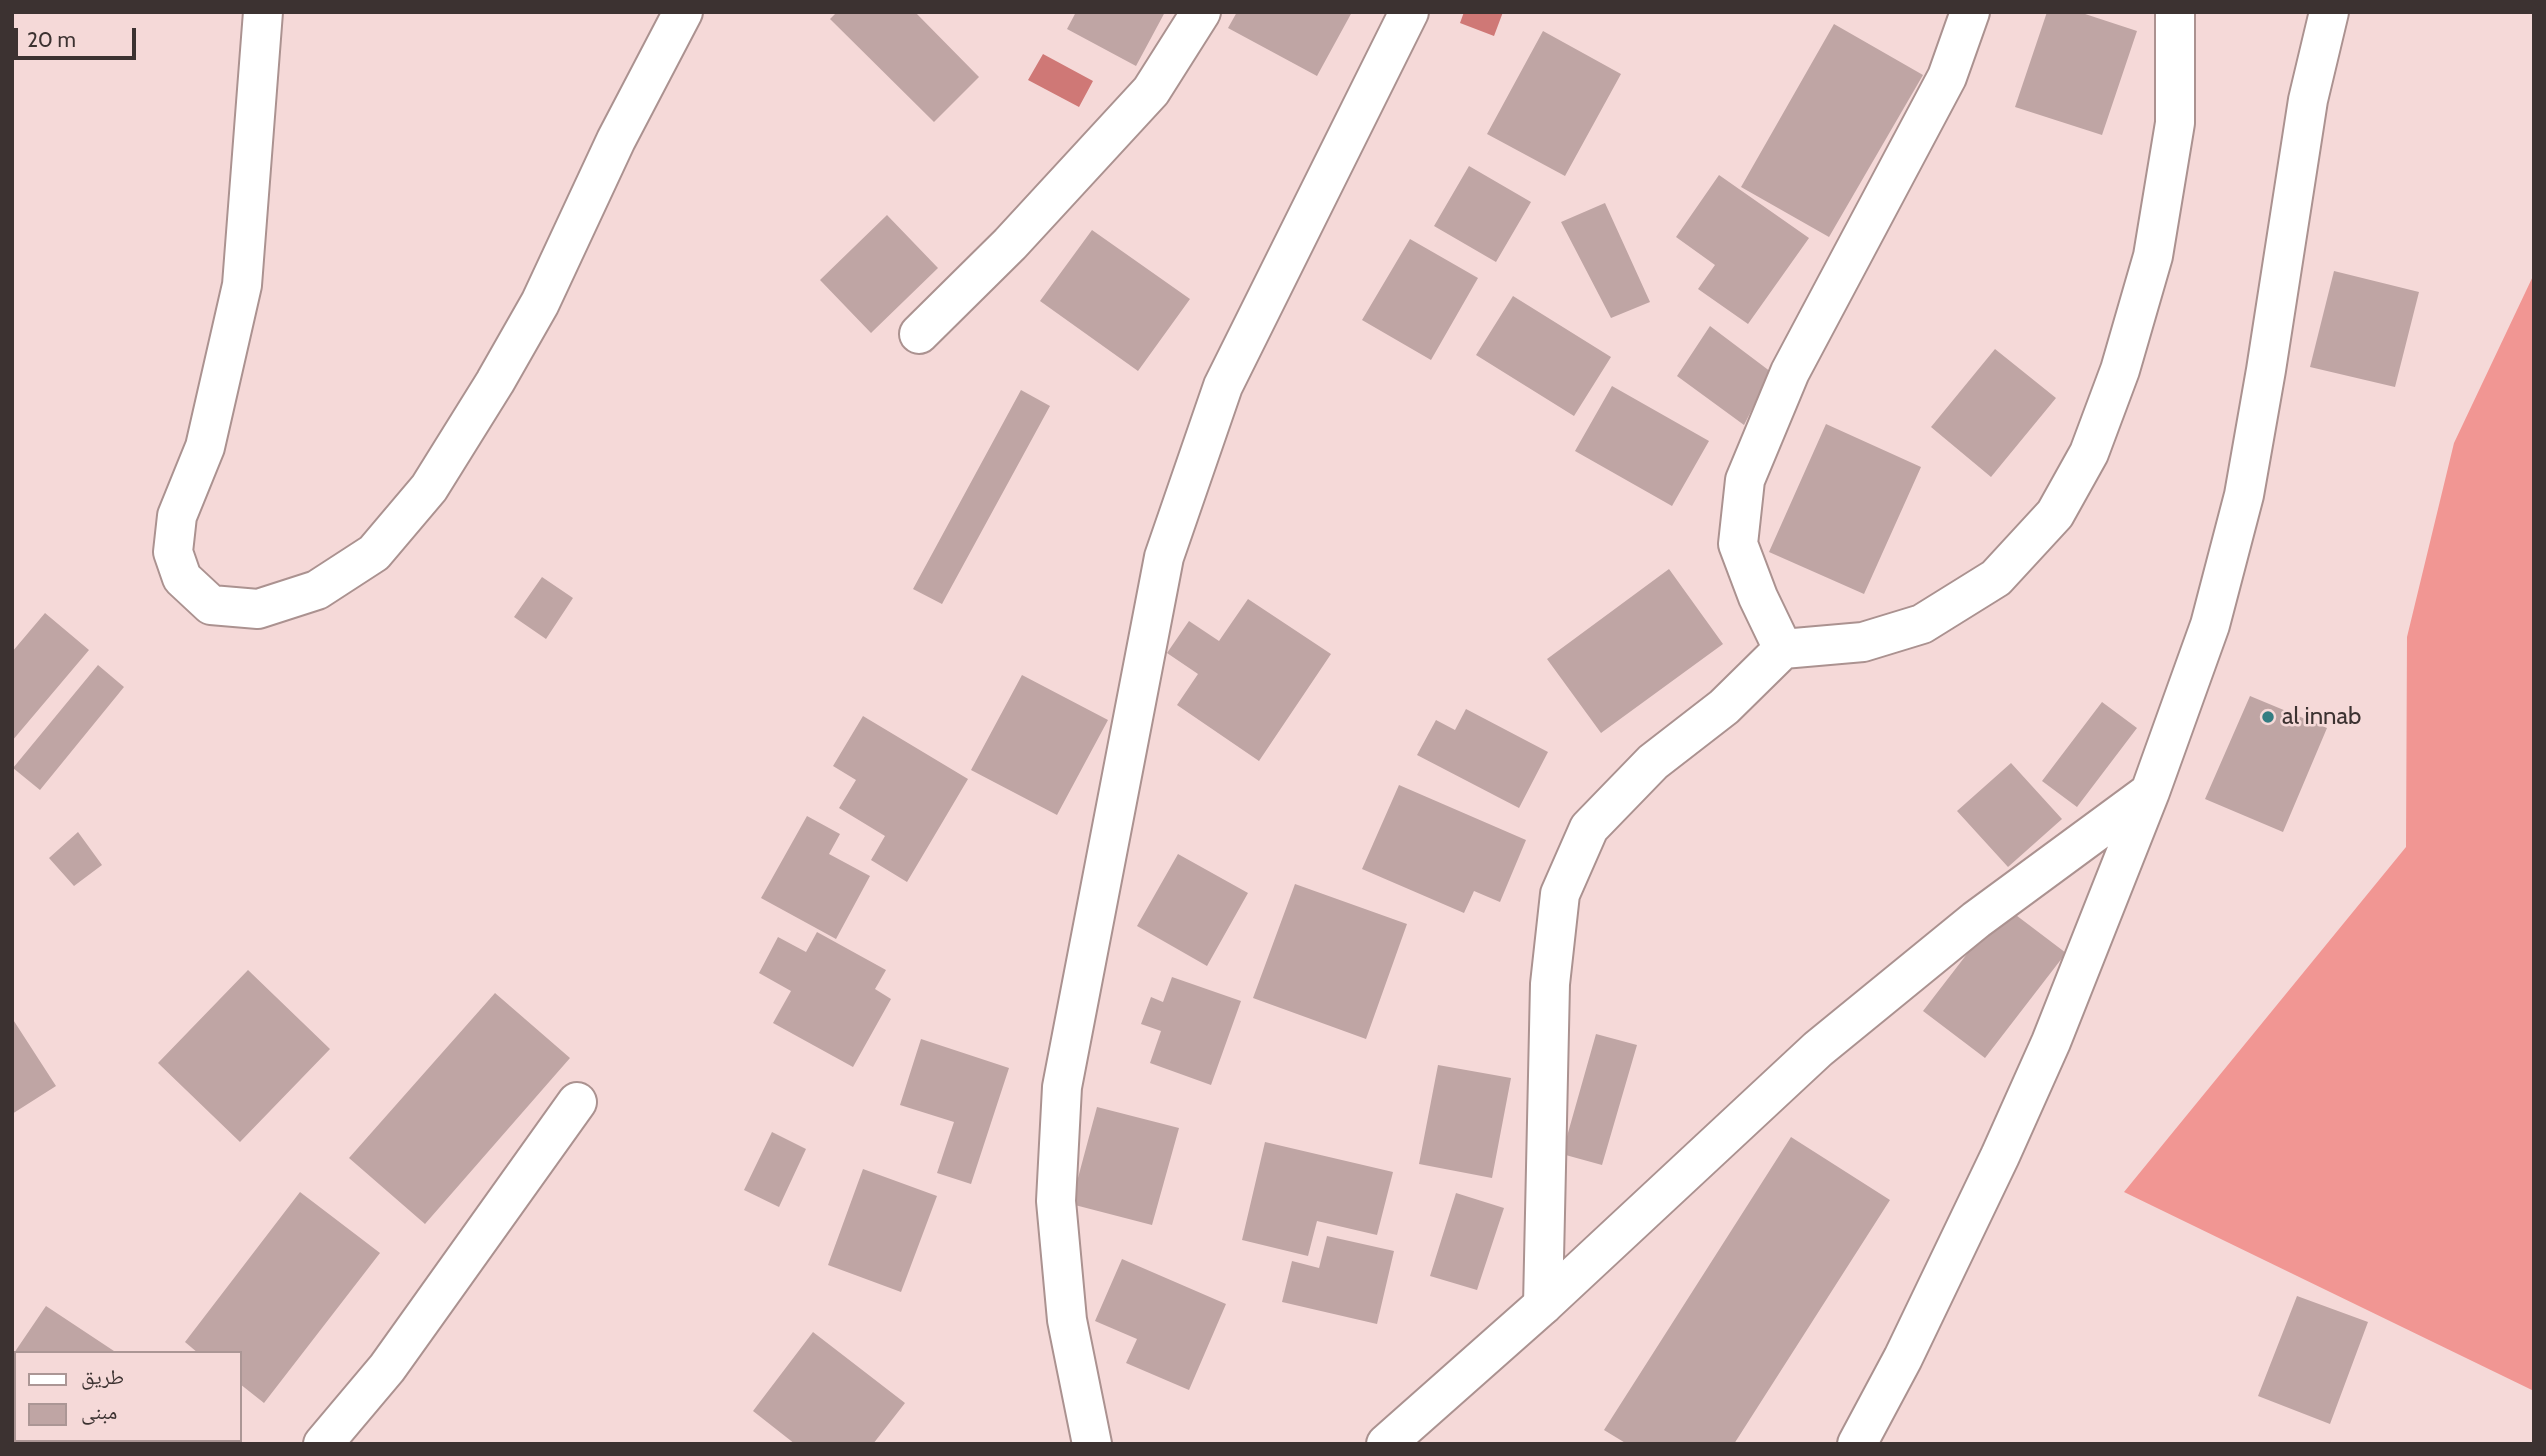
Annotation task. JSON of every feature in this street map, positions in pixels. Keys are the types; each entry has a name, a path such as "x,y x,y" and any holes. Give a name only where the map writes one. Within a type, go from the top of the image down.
{"street":[{"path":"263,12 242,285 205,447 177,516 173,552 181,578 211,605 258,609 317,590 374,553 429,488 540,303 616,140 683,12"},
{"path":"919,334 1010,244 1152,92 1201,12"},
{"path":"1092,1444 1067,1320 1056,1201 1062,1087 1164,557 1223,386 1409,12"},
{"path":"1783,649 1758,597 1738,544 1745,480 1790,372 1947,77 1970,12"},
{"path":"1543,1305 1550,984 1560,894 1589,828 1653,762 1724,707 1783,649 1863,642 1922,624 1996,578 2055,514 2089,453 2120,370 2153,256 2175,123 2175,12"},
{"path":"1857,1444 1903,1359 2051,1042 2150,793 2210,625 2244,495 2308,100 2329,12"},
{"path":"1386,1444 1543,1305 1818,1049 1976,920 2150,793"},
{"path":"323,1444 387,1368 577,1102"}],"shaded area":[{"path":"1464,12 1503,12 1494,36 1460,23"},
{"path":"1043,54 1093,81 1079,107 1028,80"},
{"path":"2534,274 2534,1391 2124,1192 2406,847 2407,637 2454,443"}],"building":[{"path":"837,12 915,12 979,77 934,122 830,19"},
{"path":"1076,12 1165,12 1136,66 1067,29"},
{"path":"1237,12 1352,12 1317,76 1228,28"},
{"path":"2047,12 2079,12 2137,31 2102,135 2015,107"},
{"path":"1834,24 1923,75 1829,237 1741,187"},
{"path":"1543,31 1621,74 1565,176 1487,134"},
{"path":"1469,166 1531,202 1496,262 1434,226"},
{"path":"1719,175 1809,238 1748,324 1698,289 1715,265 1676,237"},
{"path":"1605,203 1650,302 1611,318 1561,222"},
{"path":"887,215 938,268 871,333 820,280"},
{"path":"1092,230 1190,299 1138,371 1040,301"},
{"path":"1410,239 1478,278 1431,360 1362,320"},
{"path":"2334,271 2419,292 2395,387 2310,367"},
{"path":"1513,296 1611,357 1574,416 1476,355"},
{"path":"1710,326 1771,372 1744,425 1677,376"},
{"path":"1995,349 2056,398 1991,477 1931,427"},
{"path":"1612,386 1709,441 1672,506 1575,451"},
{"path":"1021,390 1050,406 942,604 913,589"},
{"path":"1826,424 1921,467 1864,594 1769,552"},
{"path":"1669,569 1723,644 1601,733 1547,659"},
{"path":"542,577 573,598 546,639 514,617"},
{"path":"1248,599 1331,654 1259,761 1177,705 1198,674 1167,653 1189,621 1219,641"},
{"path":"45,613 89,650 12,741 12,652"},
{"path":"98,665 124,687 40,790 13,768"},
{"path":"1022,675 1108,720 1057,815 971,770"},
{"path":"2250,696 2327,728 2283,832 2205,799"},
{"path":"2102,702 2137,728 2077,807 2042,781"},
{"path":"1466,709 1548,752 1519,808 1417,755 1436,720 1455,730"},
{"path":"863,716 968,779 907,882 871,860 885,836 839,808 856,780 833,766"},
{"path":"2011,763 2062,819 2008,867 1957,811"},
{"path":"1399,785 1526,840 1500,902 1474,891 1464,913 1362,869"},
{"path":"807,816 840,834 829,854 870,876 836,939 761,898"},
{"path":"78,832 102,865 74,886 49,858"},
{"path":"1178,854 1248,893 1207,966 1137,926"},
{"path":"1295,884 1407,924 1366,1039 1253,998"},
{"path":"2004,906 2066,953 1985,1058 1923,1011"},
{"path":"817,932 886,970 875,989 891,999 853,1067 773,1023 791,991 759,973 778,937 806,952"},
{"path":"248,970 330,1049 240,1142 158,1063"},
{"path":"1172,977 1241,1001 1211,1085 1150,1063 1161,1031 1141,1024 1151,997 1163,1002"},
{"path":"495,993 570,1058 425,1224 349,1158"},
{"path":"12,1018 56,1086 12,1114"},
{"path":"1596,1034 1637,1045 1602,1165 1562,1154"},
{"path":"921,1039 1009,1068 971,1184 937,1173 954,1122 900,1105"},
{"path":"1438,1065 1511,1078 1492,1178 1419,1164"},
{"path":"1097,1107 1179,1128 1152,1225 1071,1204"},
{"path":"772,1132 806,1149 779,1207 744,1190"},
{"path":"1791,1137 1890,1200 1734,1444 1627,1444 1604,1430"},
{"path":"1265,1142 1393,1172 1377,1235 1317,1221 1308,1256 1242,1240"},
{"path":"863,1169 937,1196 901,1292 828,1265"},
{"path":"300,1192 380,1253 264,1403 242,1386 242,1351 196,1351 185,1342"},
{"path":"1456,1193 1504,1208 1477,1290 1430,1276"},
{"path":"1327,1236 1394,1251 1377,1324 1282,1302 1292,1261 1319,1268"},
{"path":"1122,1259 1226,1304 1189,1390 1126,1363 1137,1339 1095,1321"},
{"path":"2297,1296 2368,1322 2330,1424 2258,1396"},
{"path":"46,1306 114,1351 15,1351"},
{"path":"813,1332 905,1403 873,1444 795,1444 753,1411"},
{"path":"14,1353 14,1428 12,1427"},
{"path":"34,1442 84,1442 82,1444"},
{"path":"216,1442 218,1444 127,1444"}],"place":[{"name":"al innab","path":"2268,717"}]}
